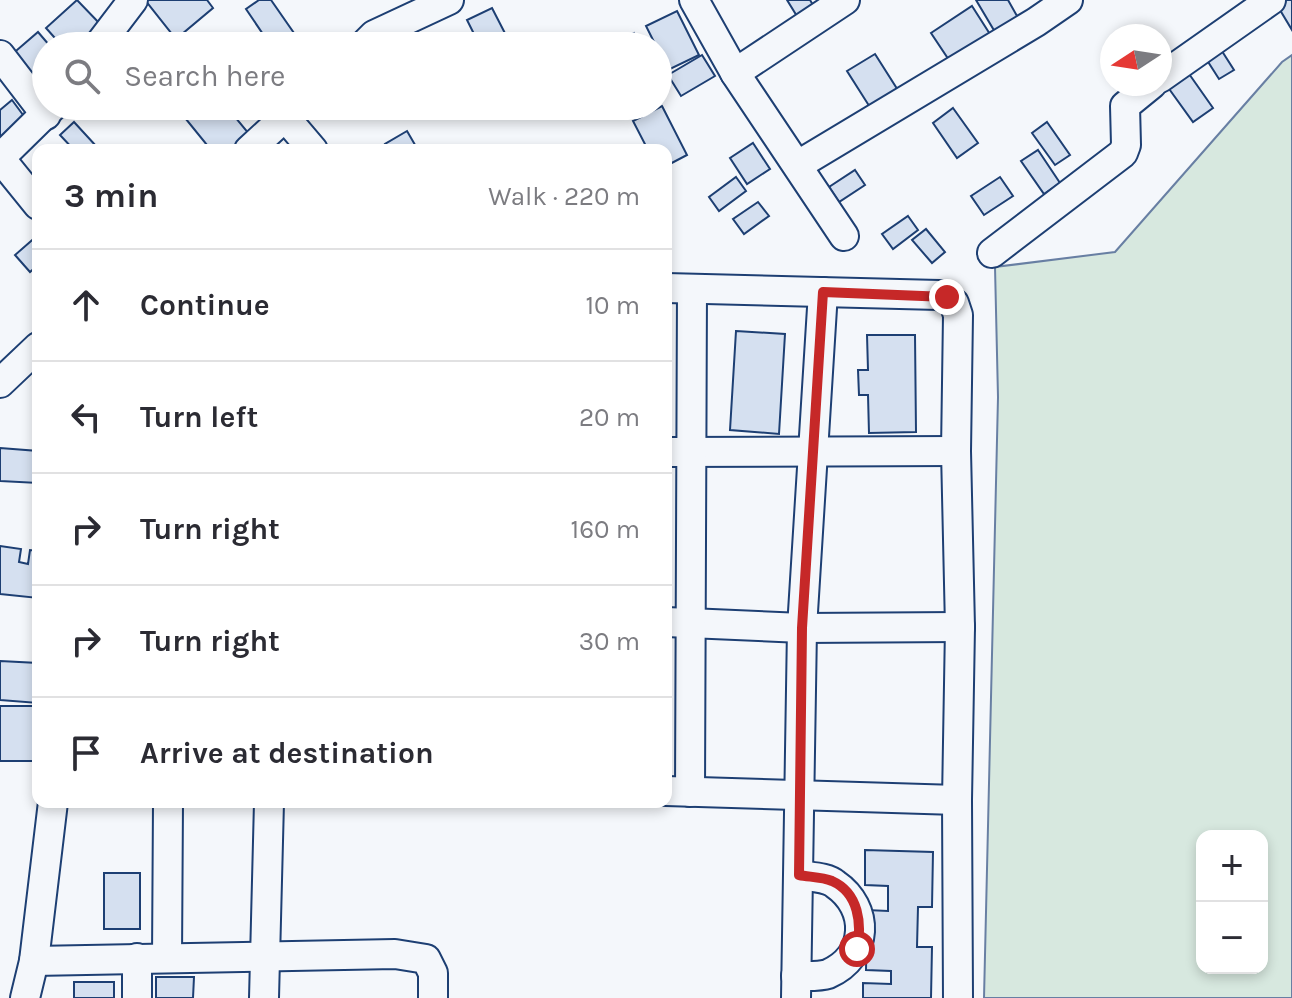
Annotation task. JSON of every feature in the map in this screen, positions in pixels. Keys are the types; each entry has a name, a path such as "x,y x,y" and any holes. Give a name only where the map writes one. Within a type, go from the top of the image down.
{"street":[{"path":"380,32 449,0"},
{"path":"694,0 735,73 844,236"},
{"path":"735,73 845,0"},
{"path":"798,165 1068,0"},
{"path":"1172,70 1271,0"},
{"path":"108,32 129,1"},
{"path":"0,55 32,91"},
{"path":"992,253 1123,153 1126,145 1125,106 1137,96"},
{"path":"32,198 0,158 40,120"},
{"path":"256,144 282,120"},
{"path":"296,120 310,144"},
{"path":"957,800 678,791 679,289 939,295 954,303 958,315 956,451 960,627 958,998"},
{"path":"799,875 833,881 854,901 861,929 857,949 844,963 826,975 796,987 802,628 823,292"},
{"path":"0,383 32,353"},
{"path":"679,452 956,451"},
{"path":"678,622 802,628 960,627"},
{"path":"25,998 34,961 52,808"},
{"path":"167,958 168,808"},
{"path":"264,998 269,808"},
{"path":"34,961 418,956 426,959 433,973 433,998"},
{"path":"137,958 137,998"}],"shaded area":[{"path":"1292,55 1292,998 984,998 998,397 995,267 1115,252 1282,62"}],"building":[{"path":"77,0 103,27 97,32 50,32 46,28"},
{"path":"145,0 207,0 213,8 184,32 170,32"},
{"path":"259,0 271,0 293,32 262,32 246,9"},
{"path":"787,0 810,0 816,10 800,21"},
{"path":"976,0 1008,0 1021,23 998,37"},
{"path":"1284,0 1292,0 1292,30 1277,5"},
{"path":"972,6 995,42 955,69 931,33"},
{"path":"492,8 504,32 473,32 467,20"},
{"path":"677,11 699,55 672,68 672,32 649,32 646,26"},
{"path":"32,37 32,78 30,80 10,56"},
{"path":"1220,48 1234,70 1219,79 1205,57"},
{"path":"875,54 901,95 873,112 847,71"},
{"path":"702,55 715,76 681,96 672,81 672,73"},
{"path":"1187,71 1213,108 1193,122 1172,93 1172,82"},
{"path":"12,100 29,123 5,142 0,135 0,110"},
{"path":"953,108 978,143 957,158 933,123"},
{"path":"187,120 238,120 250,135 239,144 206,144"},
{"path":"669,120 687,155 672,163 672,144 645,144 633,121"},
{"path":"74,122 94,144 68,144 60,135"},
{"path":"1047,122 1070,155 1055,165 1032,133"},
{"path":"407,131 415,144 385,144"},
{"path":"753,143 770,169 747,184 730,158"},
{"path":"1038,150 1060,183 1044,194 1021,161"},
{"path":"855,170 865,185 839,202 829,187"},
{"path":"736,177 746,191 719,211 709,197"},
{"path":"1000,177 1013,196 984,215 971,196"},
{"path":"758,202 769,216 744,234 733,219"},
{"path":"908,216 918,230 893,249 882,234"},
{"path":"926,229 945,252 932,263 912,240"},
{"path":"32,240 32,270 30,272 15,255"},
{"path":"736,331 785,334 779,434 730,430"},
{"path":"867,335 915,335 916,432 869,433 868,395 859,395 858,370 868,370"},
{"path":"0,448 32,451 32,483 0,481"},
{"path":"0,546 21,549 19,562 28,564 32,550 32,597 0,594"},
{"path":"0,661 32,663 32,703 0,700"},
{"path":"0,706 32,706 32,761 0,761"},
{"path":"865,850 933,852 932,907 918,907 917,947 932,947 931,998 863,998 863,983 891,984 891,971 866,970 867,910 888,911 888,886 865,885"},
{"path":"104,873 140,873 140,929 104,929"},
{"path":"156,977 194,977 193,998 156,998"},
{"path":"74,982 114,982 114,998 74,998"}],"route":[{"path":"857,949 861,929 854,901 833,881 799,875 802,628 823,292 947,297"}]}
